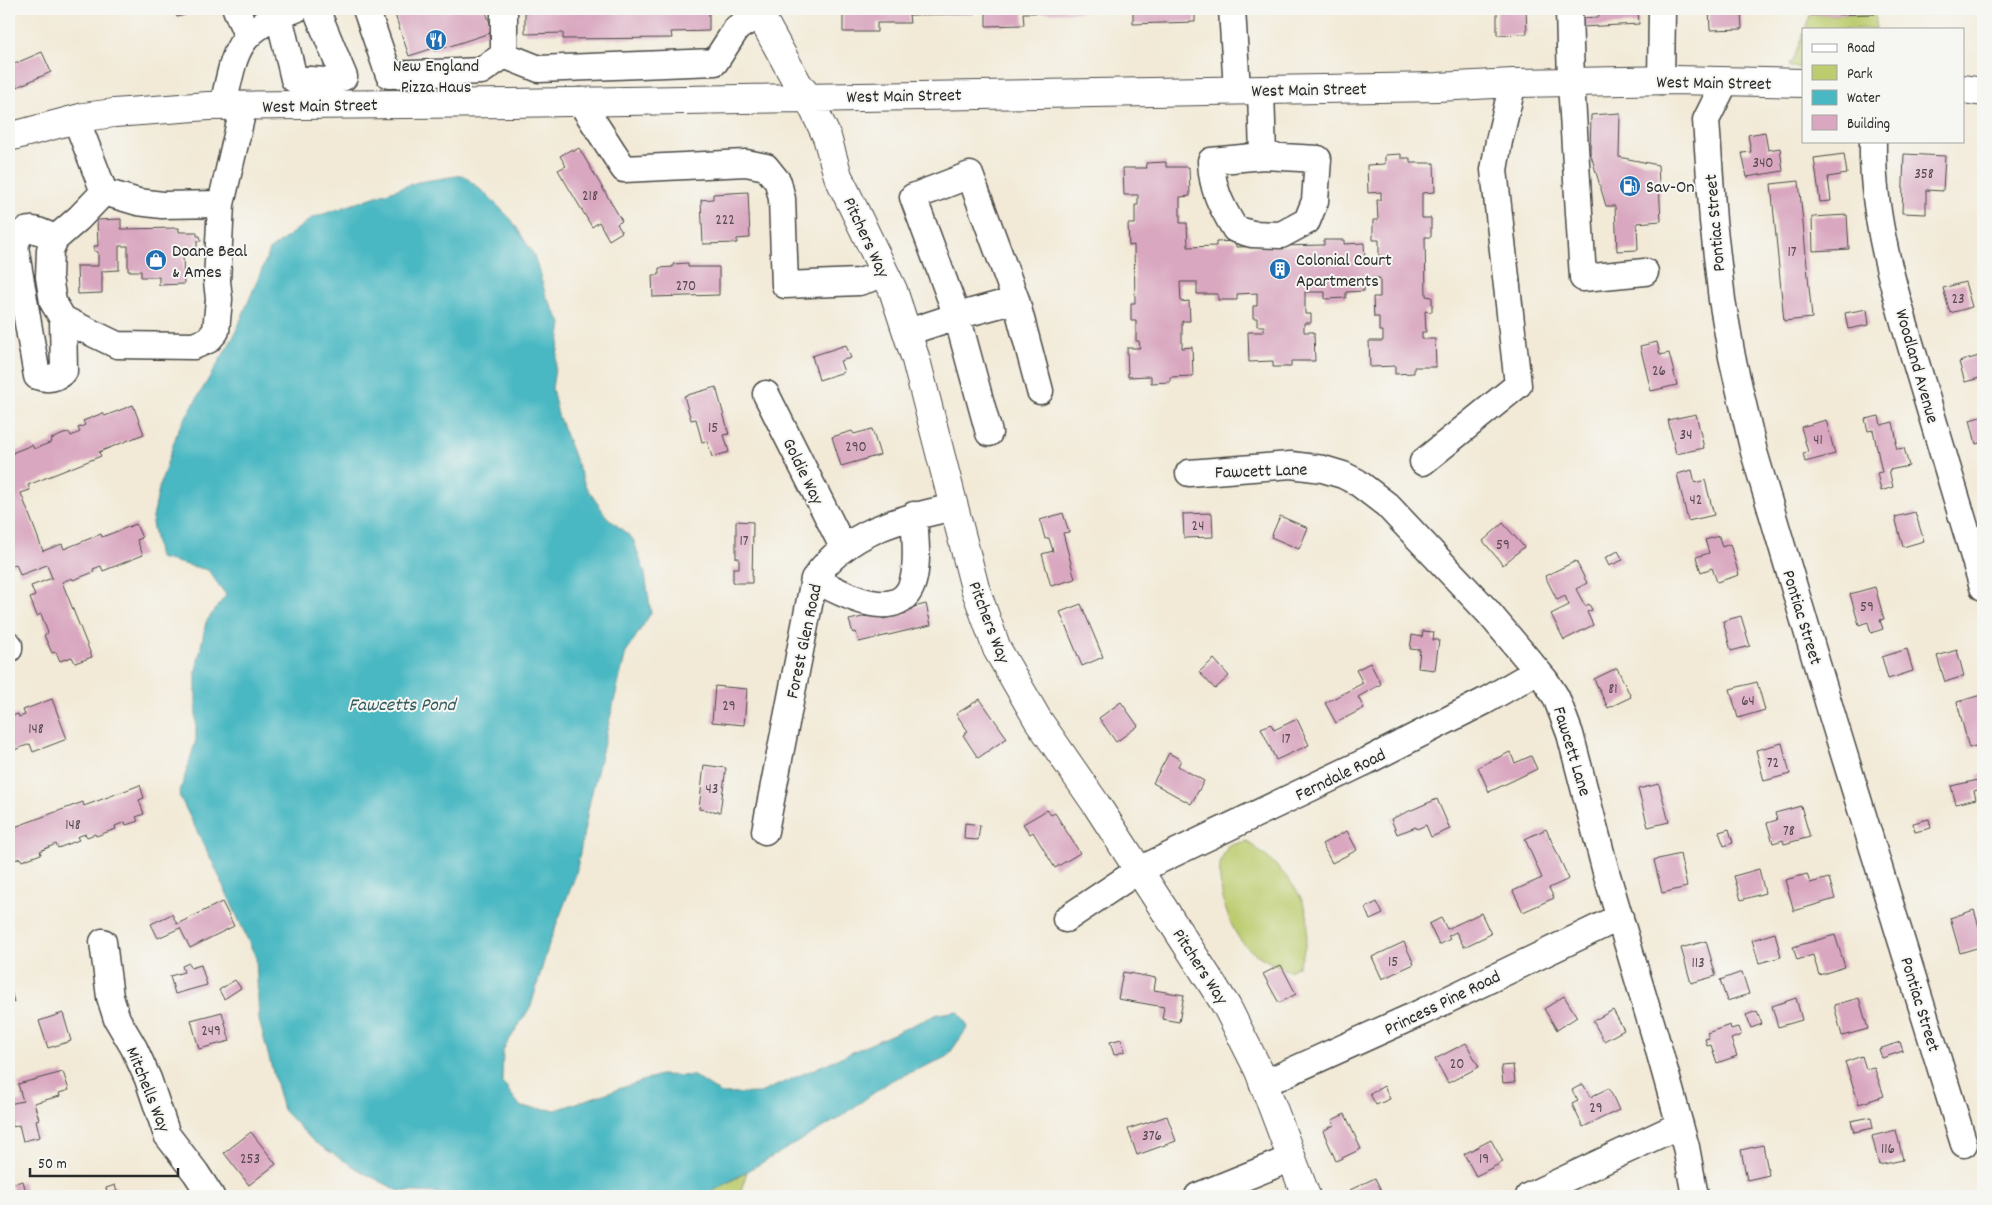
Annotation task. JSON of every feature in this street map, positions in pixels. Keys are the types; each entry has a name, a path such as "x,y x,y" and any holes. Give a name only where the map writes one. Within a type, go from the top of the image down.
{"main road":[{"name":"Pitchers Way","path":"761,10 798,84 808,96 827,137 838,176 885,274 908,332 976,588 997,649 1038,720 1139,870 1227,1007 1264,1084 1306,1196"},
{"name":"West Main Street","path":"9,136 76,119 149,110 234,106 1437,87 1571,82 1802,83"},
{"path":"1964,89 1983,92"}],"street":[{"path":"236,9 247,35"},
{"path":"104,192 55,239 50,250 49,277 53,302 64,319 117,345 194,346 208,340 216,331 219,299 217,281 221,204 234,106 237,51 247,35 264,22 287,12 294,79 327,81 344,77 316,9"},
{"path":"366,9 388,75 481,71 504,55"},
{"path":"504,9 504,55"},
{"path":"1232,9 1263,156"},
{"path":"1569,9 1571,82 1583,278 1645,272"},
{"path":"1661,81 1662,9"},
{"path":"504,55 538,69 714,62 737,28 761,10"},
{"path":"658,64 659,100"},
{"path":"538,69 539,102"},
{"path":"479,103 481,71"},
{"name":"Pontiac Street","path":"1726,82 1706,120 1718,267 1726,333 1754,452 1832,715 1964,1144"},
{"path":"1423,462 1518,386 1494,170 1513,83"},
{"path":"580,101 624,169 746,163 766,167 778,182 782,199 785,285 859,282 885,274"},
{"path":"76,119 104,192"},
{"name":"Woodland Avenue","path":"1873,142 1872,173 1885,247 1913,353 1983,587"},
{"path":"989,433 957,316 913,197 970,175 1016,300 1040,391"},
{"path":"104,192 138,202 162,205 221,204"},
{"path":"55,239 39,229 25,231 18,237 15,247 37,376 44,379 57,377 64,371 64,319"},
{"path":"908,332 1016,300"},
{"name":"Goldie Way","path":"766,394 842,547"},
{"name":"Fawcett Lane","path":"1189,474 1290,465 1323,469 1343,475 1357,482 1387,505 1488,612 1538,671 1556,697 1562,711 1680,1125 1695,1196"},
{"name":"Forest Glen Road","path":"765,831 814,578 826,562 842,547 859,537 914,515 954,507"},
{"path":"814,578 850,597 865,602 891,603 902,598 910,590 914,578 916,562 914,515"},
{"name":"Ferndale Road","path":"1139,870 1368,762 1538,671"},
{"path":"1066,919 1139,870"},
{"name":"Princess Pine Road","path":"1264,1084 1420,1013 1620,917"},
{"name":"Mitchells Way","path":"103,942 110,997 116,1020 134,1048 148,1079 167,1135 212,1196"},
{"path":"1529,1196 1680,1125"},
{"path":"1198,1196 1292,1158"}],"green space":[{"path":"1875,14 1877,28 1805,28 1810,15"},
{"path":"1802,36 1802,67 1790,67 1789,64 1793,61"},
{"path":"1246,841 1264,855 1289,880 1306,910 1308,931 1303,954 1298,966 1289,971 1264,959 1247,947 1237,934 1227,914 1221,891 1221,860 1228,846"},
{"path":"747,1172 739,1196 706,1196 713,1191"}],"water":[{"name":"Fawcetts Pond","path":"463,175 511,219 534,255 546,296 562,324 552,388 558,415 586,487 607,517 633,539 645,574 651,613 626,652 589,805 576,874 549,944 531,1006 503,1050 502,1082 521,1107 556,1110 660,1075 694,1076 722,1094 760,1093 938,1014 958,1011 968,1027 947,1057 892,1080 836,1120 706,1196 453,1196 438,1193 399,1191 364,1173 314,1142 283,1110 259,1020 256,958 213,863 179,795 196,740 196,671 206,622 226,595 208,570 159,558 152,523 159,488 178,430 233,338 270,250 312,218 418,182"}],"building":[{"path":"174,9 198,9 199,11 177,17"},
{"name":"New England Pizza Haus","path":"393,9 485,9 493,32 435,51 434,48 409,56"},
{"path":"525,9 709,9 709,31 671,32 672,38 563,39 563,33 525,34"},
{"path":"843,9 974,9 974,14 909,15 910,23 877,23 877,32 843,32"},
{"path":"986,9 1085,9 1085,12 1023,13 1024,25 986,26"},
{"path":"1100,9 1195,9 1195,22 1133,24 1133,11 1100,12"},
{"path":"1497,9 1526,9 1527,34 1497,35"},
{"path":"1598,9 1638,9 1639,24 1582,27 1581,18 1599,17"},
{"path":"1709,9 1741,9 1742,29 1710,30"},
{"path":"1810,9 1875,9 1875,14 1810,15"},
{"path":"42,52 51,72 17,87 9,66"},
{"name":"Sav-On","path":"1620,113 1619,157 1658,165 1661,221 1637,223 1638,250 1617,251 1615,206 1606,206 1590,152 1591,115"},
{"path":"1765,132 1768,150 1780,148 1783,171 1747,177 1742,153 1751,152 1748,135"},
{"path":"579,148 622,221 617,224 622,232 609,240 599,222 592,227 558,170 566,166 560,156 572,149 574,151"},
{"name":"Colonial Court Apartments","path":"1401,154 1401,158 1410,158 1410,163 1434,163 1435,192 1422,193 1422,218 1431,218 1431,237 1425,237 1426,296 1432,297 1432,312 1425,311 1426,332 1422,332 1422,339 1435,339 1436,367 1414,367 1414,373 1395,374 1395,366 1370,367 1369,341 1383,341 1383,331 1379,331 1379,317 1374,317 1373,297 1380,297 1380,278 1364,278 1364,291 1346,292 1346,298 1325,299 1325,292 1305,292 1305,314 1311,314 1311,323 1304,323 1304,332 1314,332 1315,361 1291,361 1291,367 1273,367 1273,361 1249,362 1248,332 1264,332 1264,326 1257,326 1257,318 1253,318 1253,306 1257,306 1257,293 1237,294 1237,300 1218,300 1218,294 1197,294 1197,282 1180,282 1181,302 1189,301 1190,321 1182,321 1182,348 1192,347 1193,376 1170,377 1170,382 1151,383 1151,376 1128,377 1127,348 1140,348 1139,341 1136,341 1136,321 1131,321 1131,303 1135,303 1134,245 1129,246 1128,224 1135,224 1135,205 1138,205 1138,195 1124,195 1123,168 1147,168 1146,163 1166,162 1166,167 1189,167 1190,196 1180,197 1180,223 1187,223 1188,247 1216,246 1216,242 1236,241 1236,247 1324,245 1324,240 1344,240 1344,244 1364,243 1365,259 1379,259 1379,240 1373,240 1373,220 1378,220 1377,200 1381,200 1381,192 1368,193 1367,165 1385,164 1385,155"},
{"path":"1844,154 1847,174 1828,177 1831,201 1820,202 1814,158"},
{"path":"1904,154 1945,156 1943,191 1926,190 1926,214 1902,213"},
{"path":"1799,181 1812,318 1784,321 1771,184"},
{"path":"748,192 750,238 737,239 737,243 703,244 701,200 713,199 713,194"},
{"path":"1847,215 1849,249 1813,251 1812,217"},
{"name":"Doane Beal & Ames","path":"121,219 121,229 179,228 179,232 197,232 197,236 200,236 201,241 197,241 197,248 191,248 192,255 183,255 184,284 159,285 159,277 141,277 141,271 128,271 128,246 119,246 119,270 102,271 102,293 78,294 77,266 98,266 98,252 94,251 94,246 98,246 97,220"},
{"path":"688,263 688,267 719,267 719,295 653,297 652,275 659,275 659,268 673,267 673,264"},
{"path":"1965,282 1972,307 1950,313 1943,288"},
{"path":"1867,309 1869,325 1848,329 1845,313"},
{"path":"1657,342 1660,355 1669,353 1677,385 1651,391 1640,346"},
{"path":"846,345 851,358 840,361 844,372 819,380 812,356"},
{"path":"1982,355 1983,377 1965,382 1959,362"},
{"path":"716,387 729,434 724,435 729,452 712,457 707,441 702,442 696,419 691,420 684,396"},
{"path":"133,405 144,434 99,452 101,456 28,485 30,490 21,493 43,551 62,544 64,549 101,534 102,537 136,524 142,538 137,540 143,555 103,571 101,566 93,569 94,572 62,582 92,657 75,663 72,657 60,661 56,652 52,653 44,635 48,633 41,614 37,616 30,598 35,596 31,586 52,578 47,565 20,575 16,564 11,566 9,560 9,459 13,458 12,453 32,445 34,449 52,442 51,439 69,432 71,436 80,432 78,428 85,425 83,421 103,413 105,416"},
{"path":"1696,414 1704,448 1676,454 1668,420"},
{"path":"1879,416 1881,425 1893,422 1897,449 1904,448 1909,466 1889,470 1893,487 1881,491 1877,473 1882,472 1873,430 1868,431 1865,419"},
{"path":"1983,416 1983,442 1976,444 1970,420"},
{"path":"1826,420 1835,454 1805,462 1803,453 1808,452 1801,427"},
{"path":"872,429 880,455 841,466 832,437 852,431 854,434"},
{"path":"1692,470 1695,483 1705,480 1714,515 1688,521 1677,474"},
{"path":"1915,512 1924,541 1903,547 1895,517"},
{"path":"1063,513 1069,532 1063,533 1075,579 1051,586 1042,554 1053,551 1049,538 1045,539 1040,520"},
{"path":"1212,513 1213,537 1184,538 1183,514"},
{"path":"1280,516 1308,528 1299,549 1271,537"},
{"path":"736,521 753,522 752,583 733,583 733,568 739,568 739,558 736,558"},
{"path":"1503,523 1524,547 1503,565 1483,541"},
{"path":"1719,536 1722,547 1730,544 1739,575 1717,582 1712,568 1701,572 1696,557 1709,553 1705,540"},
{"path":"1618,551 1623,560 1609,566 1605,558"},
{"path":"1576,561 1587,583 1576,589 1585,606 1589,604 1592,610 1587,612 1593,625 1564,640 1551,614 1569,605 1565,596 1557,600 1545,576"},
{"path":"1875,587 1884,619 1880,620 1883,629 1871,633 1868,622 1859,625 1850,594"},
{"path":"926,604 931,625 859,642 856,632 853,633 849,620 881,613 883,619 907,613 906,609"},
{"path":"1081,604 1103,657 1082,666 1060,612"},
{"path":"1741,616 1750,646 1731,651 1723,621"},
{"path":"1423,631 1434,632 1433,640 1439,640 1435,670 1418,668 1420,650 1410,649 1412,635 1422,637"},
{"path":"1907,649 1913,671 1888,679 1882,657"},
{"path":"1957,650 1964,676 1945,682 1937,656"},
{"path":"1214,659 1229,676 1215,689 1199,672"},
{"path":"1370,663 1381,684 1358,697 1364,708 1336,723 1325,703 1363,683 1356,670"},
{"path":"1617,668 1631,697 1608,708 1594,679"},
{"path":"1757,682 1765,710 1738,718 1730,689"},
{"path":"715,686 747,689 744,725 712,722"},
{"path":"1981,695 1983,702 1983,744 1969,748 1957,702"},
{"path":"52,699 67,739 33,752 30,744 9,752 9,717 18,714 19,717 25,715 23,710"},
{"path":"980,699 1007,738 978,758 963,735 968,731 956,714"},
{"path":"1121,702 1138,726 1116,742 1099,718"},
{"path":"1297,719 1309,745 1276,760 1261,728 1271,724 1274,730"},
{"path":"1782,743 1790,774 1764,781 1756,750"},
{"path":"1510,752 1515,763 1531,756 1537,769 1489,792 1478,767"},
{"path":"1169,753 1181,760 1178,766 1204,781 1191,804 1153,783"},
{"path":"704,765 726,768 720,812 699,809"},
{"path":"1983,773 1983,794 1981,789 1974,791 1976,799 1956,804 1951,786 1978,780 1977,775"},
{"path":"1659,784 1669,822 1648,827 1638,789"},
{"path":"140,785 144,798 139,800 144,814 136,817 138,821 126,825 125,822 115,826 116,829 96,836 95,834 87,837 85,834 77,837 79,840 58,848 56,844 40,851 41,854 22,861 20,858 12,861 9,851 9,826 11,825 12,828 83,802 84,806"},
{"path":"1437,799 1450,829 1431,837 1426,825 1397,834 1391,819"},
{"path":"1801,806 1810,837 1784,844 1783,840 1773,843 1767,823 1777,820 1775,813"},
{"path":"1047,810 1051,815 1055,813 1080,853 1055,868 1033,832 1030,834 1023,824"},
{"path":"1929,819 1931,828 1915,832 1913,823"},
{"path":"965,823 980,825 978,840 964,839"},
{"path":"1546,829 1569,879 1549,888 1554,898 1523,912 1513,891 1542,878 1525,839"},
{"path":"1729,829 1733,843 1724,846 1719,832"},
{"path":"1347,831 1357,850 1332,863 1322,844"},
{"path":"1983,834 1983,850 1979,836"},
{"path":"1680,854 1687,887 1662,893 1654,860"},
{"path":"1759,869 1765,893 1741,900 1734,876"},
{"path":"1807,874 1810,883 1829,878 1835,899 1794,911 1785,880"},
{"path":"222,902 234,926 190,948 180,928 158,938 151,924 172,914 177,924"},
{"path":"1377,902 1383,914 1370,920 1365,908"},
{"path":"1974,910 1983,946 1960,953 1950,918"},
{"path":"1481,913 1491,934 1464,947 1456,932 1448,936 1450,939 1439,945 1429,924 1441,918 1447,929"},
{"path":"1775,933 1781,957 1759,963 1752,940"},
{"path":"1835,935 1845,967 1819,975 1813,955 1797,960 1793,947"},
{"path":"1706,941 1716,976 1691,983 1681,948"},
{"path":"1404,942 1414,964 1382,979 1372,957"},
{"path":"189,963 191,968 201,965 207,985 175,994 170,976 184,972 182,966"},
{"path":"1281,965 1296,994 1279,1003 1263,974"},
{"path":"1123,972 1156,978 1154,990 1184,995 1179,1022 1162,1019 1164,1007 1118,999"},
{"path":"1742,972 1749,994 1727,1001 1720,980"},
{"path":"235,980 241,988 224,999 219,990"},
{"path":"9,984 14,1002 9,1004"},
{"path":"1564,996 1577,1017 1557,1030 1544,1009"},
{"path":"1796,998 1802,1020 1778,1027 1772,1006"},
{"path":"1859,998 1868,1029 1842,1036 1834,1005"},
{"path":"1613,1010 1624,1030 1604,1041 1593,1021"},
{"path":"1757,1011 1762,1024 1751,1028 1746,1015"},
{"path":"222,1012 230,1041 199,1049 191,1020"},
{"path":"63,1013 71,1041 48,1048 39,1021"},
{"path":"1730,1025 1731,1029 1738,1027 1741,1035 1731,1039 1737,1056 1717,1063 1711,1045 1707,1046 1705,1039 1709,1038 1707,1033"},
{"path":"1121,1039 1125,1051 1114,1055 1110,1042"},
{"path":"1900,1042 1903,1051 1882,1058 1879,1049"},
{"path":"1466,1043 1479,1067 1448,1083 1435,1059"},
{"path":"1862,1056 1866,1069 1874,1067 1884,1096 1859,1104 1845,1062"},
{"path":"1513,1065 1515,1082 1503,1083 1501,1066"},
{"path":"63,1072 69,1090 59,1093 60,1096 34,1103 39,1119 36,1120 40,1137 23,1141 19,1125 13,1127 9,1111 9,1104 23,1101 18,1084"},
{"path":"1583,1084 1590,1097 1609,1088 1619,1110 1583,1127 1572,1104 1578,1101 1572,1090"},
{"path":"1384,1086 1390,1099 1376,1105 1370,1094"},
{"path":"1345,1114 1361,1149 1336,1161 1323,1131 1334,1125 1332,1120"},
{"path":"1167,1116 1176,1141 1137,1155 1128,1129"},
{"path":"1871,1117 1873,1128 1854,1132 1851,1121"},
{"path":"1896,1130 1903,1160 1879,1165 1872,1136"},
{"path":"251,1132 276,1164 249,1185 224,1153"},
{"path":"1491,1140 1503,1162 1476,1176 1464,1154"},
{"path":"1763,1145 1769,1175 1747,1180 1741,1150"},
{"path":"1375,1178 1384,1196 1353,1196 1350,1190"},
{"path":"23,1181 27,1195 15,1196 11,1184"},
{"path":"115,1185 118,1196 108,1196 106,1188"}],"place":[{"name":"New England Pizza Haus","path":"436,40"},
{"name":"Sav-On","path":"1630,186"},
{"name":"Doane Beal & Ames","path":"156,260"},
{"name":"Colonial Court Apartments","path":"1280,269"}]}
